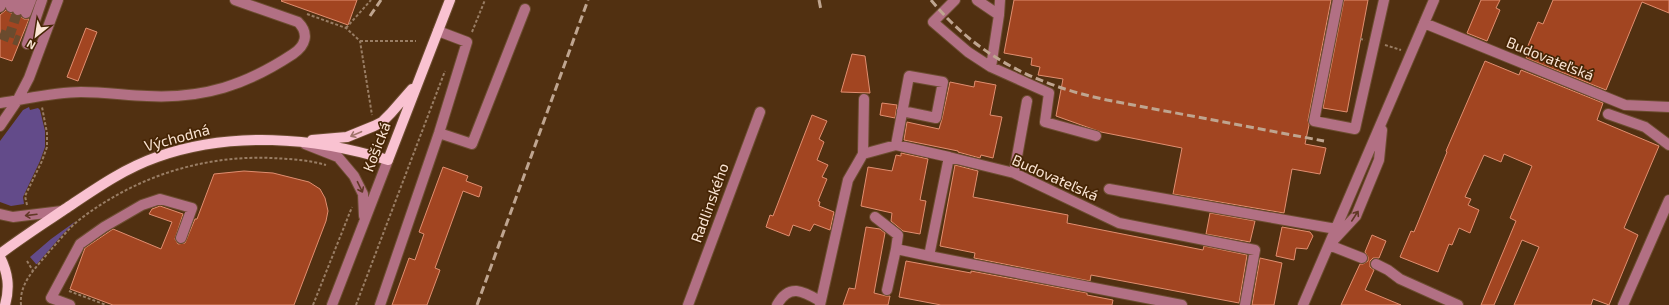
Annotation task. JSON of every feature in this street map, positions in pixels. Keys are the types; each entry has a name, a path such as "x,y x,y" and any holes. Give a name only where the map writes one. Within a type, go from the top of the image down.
{"main road":[{"name":"Košická","path":"388,160 450,0"},
{"path":"298,141 347,137 374,126 382,122 391,113 417,83"},
{"name":"Východná","path":"0,256 16,242 125,170 157,157 185,149 219,142 256,140 298,141 368,154 388,160"},
{"path":"0,256 6,270 8,288 5,305"}],"street":[{"path":"0,7 16,5 30,0"},
{"path":"36,60 23,42 42,0"},
{"path":"0,126 29,78 58,0"},
{"path":"0,103 39,96 81,92 179,96 210,92 246,80 270,69 298,51 304,43 305,35 303,28 298,22 235,0"},
{"path":"955,0 934,22 968,52 991,67 1049,93 1045,122 1096,136"},
{"path":"977,0 998,16"},
{"path":"991,67 1000,0"},
{"path":"1338,0 1314,121 1355,129 1384,0"},
{"path":"1303,305 1434,0"},
{"path":"439,133 472,144 525,9"},
{"name":"Budovateľská","path":"1424,23 1625,105 1669,107"},
{"path":"380,305 439,133 467,42 438,31"},
{"path":"863,154 896,145 902,111 909,76 943,82 936,118 902,111"},
{"path":"778,305 782,296 789,292 800,291 820,303 848,180 863,154 864,99"},
{"path":"1014,173 1027,101"},
{"name":"Radlinského","path":"688,305 760,112"},
{"path":"1608,114 1645,127 1669,144"},
{"path":"1329,245 1356,216 1379,160 1382,121"},
{"path":"298,141 338,157 354,176 363,194 364,222"},
{"name":"Budovateľská","path":"896,145 1014,173 1119,223 1255,250 1244,305"},
{"path":"929,256 949,158"},
{"name":"Košická","path":"332,305 388,160"},
{"name":"Budovateľská","path":"1109,189 1336,230"},
{"path":"70,305 51,298 80,244 104,227 142,205 160,199 192,208 181,238"},
{"path":"1623,305 1669,200"},
{"path":"0,214 14,217 62,211"},
{"path":"875,217 898,235 887,290"},
{"path":"1329,245 1362,258"},
{"path":"896,249 1182,305"},
{"path":"1376,264 1388,270 1400,279 1458,305"}],"path":[{"path":"346,28 371,0"},
{"path":"467,42 485,0"},
{"path":"304,13 346,28 360,41 373,118"},
{"path":"360,41 416,41"},
{"path":"356,305 446,69"},
{"path":"21,206 27,205 25,196 47,147 48,133 39,96"},
{"path":"21,305 22,289 33,271 78,221 124,190 172,170 214,161 257,157 300,160 330,166"},
{"path":"314,305 353,204"},
{"path":"28,261 33,271"},
{"path":"69,291 106,305"}],"shaded area":[{"path":"29,107 30,110 38,108 40,110 45,131 45,147 23,197 24,204 11,206 0,202 0,141 23,110"},
{"path":"76,221 36,264 30,257 51,239"}],"building":[{"path":"357,0 348,25 281,1"},
{"path":"1014,0 1331,0 1308,120 1309,125 1305,144 1326,148 1320,174 1292,169 1284,213 1173,194 1182,148 1101,132 1056,116 1063,79 1038,75 1040,67 1031,65 1032,58 1004,53"},
{"path":"1344,0 1368,0 1347,112 1323,108"},
{"path":"1481,0 1500,0 1496,8 1500,10 1487,41 1467,33"},
{"path":"1553,0 1669,0 1669,13 1642,2 1606,90 1526,58 1527,56 1524,55 1538,22 1543,24"},
{"path":"6,10 16,16 29,19 12,61 0,57 0,15"},
{"path":"86,28 97,32 78,81 67,77"},
{"path":"852,54 865,56 870,93 841,92"},
{"path":"1485,61 1519,75 1521,70 1603,103 1597,120 1659,146 1624,228 1638,235 1609,305 1593,299 1591,305 1514,305 1539,247 1522,240 1494,305 1481,305 1516,221 1510,218 1532,166 1504,154 1501,162 1484,155 1465,197 1471,199 1468,205 1479,210 1470,233 1459,228 1452,245 1449,244 1438,272 1400,257 1411,231 1414,232 1447,152 1446,151"},
{"path":"975,81 996,85 990,115 1002,117 993,158 981,155 980,158 958,151 904,140 907,122 939,129 950,82 974,87"},
{"path":"882,103 897,105 895,118 880,115"},
{"path":"812,115 827,121 819,139 824,142 817,160 828,165 822,177 827,179 818,201 820,202 819,206 834,212 830,230 814,224 810,231 793,225 789,236 766,227 770,215 773,216"},
{"path":"901,153 928,159 920,200 926,201 920,234 903,231 891,221 892,213 861,206 868,167 892,171 896,155 901,156"},
{"path":"955,165 978,171 973,197 1068,215 1067,223 1203,250 1204,246 1247,255 1239,303 1091,275 1090,281 974,258 975,253 940,246"},
{"path":"443,167 468,176 466,181 482,187 479,197 463,191 435,268 440,270 427,305 392,305 409,258 415,260 424,234 419,232"},
{"path":"244,171 273,173 309,182 320,189 325,198 328,211 326,221 294,305 113,305 70,289 85,248 113,229 161,249 172,222 149,214 152,209 160,206 183,214 175,239 178,244 185,243 195,219 197,219 214,174"},
{"path":"1210,213 1255,221 1250,242 1206,234"},
{"path":"866,227 880,229 885,233 874,293 890,296 888,305 843,305 849,288 855,289"},
{"path":"1282,227 1310,232 1313,236 1307,249 1296,248 1294,260 1276,256"},
{"path":"1372,235 1386,241 1379,258 1373,258 1370,261 1370,267 1374,270 1365,290 1401,305 1341,305 1360,264 1368,261 1368,257 1365,252"},
{"path":"1260,258 1282,263 1274,305 1252,305"},
{"path":"906,261 971,273 971,271 1087,293 1087,295 1113,300 1112,305 941,305 899,297"}],"tunnel":[{"path":"9,37 18,10"},
{"path":"0,34 19,41"}],"railway":[{"path":"370,16 381,0"},
{"path":"477,305 588,0"},
{"path":"819,0 821,10"},
{"path":"931,0 968,38 989,53 1010,66 1056,86 1107,100 1324,141"}]}
